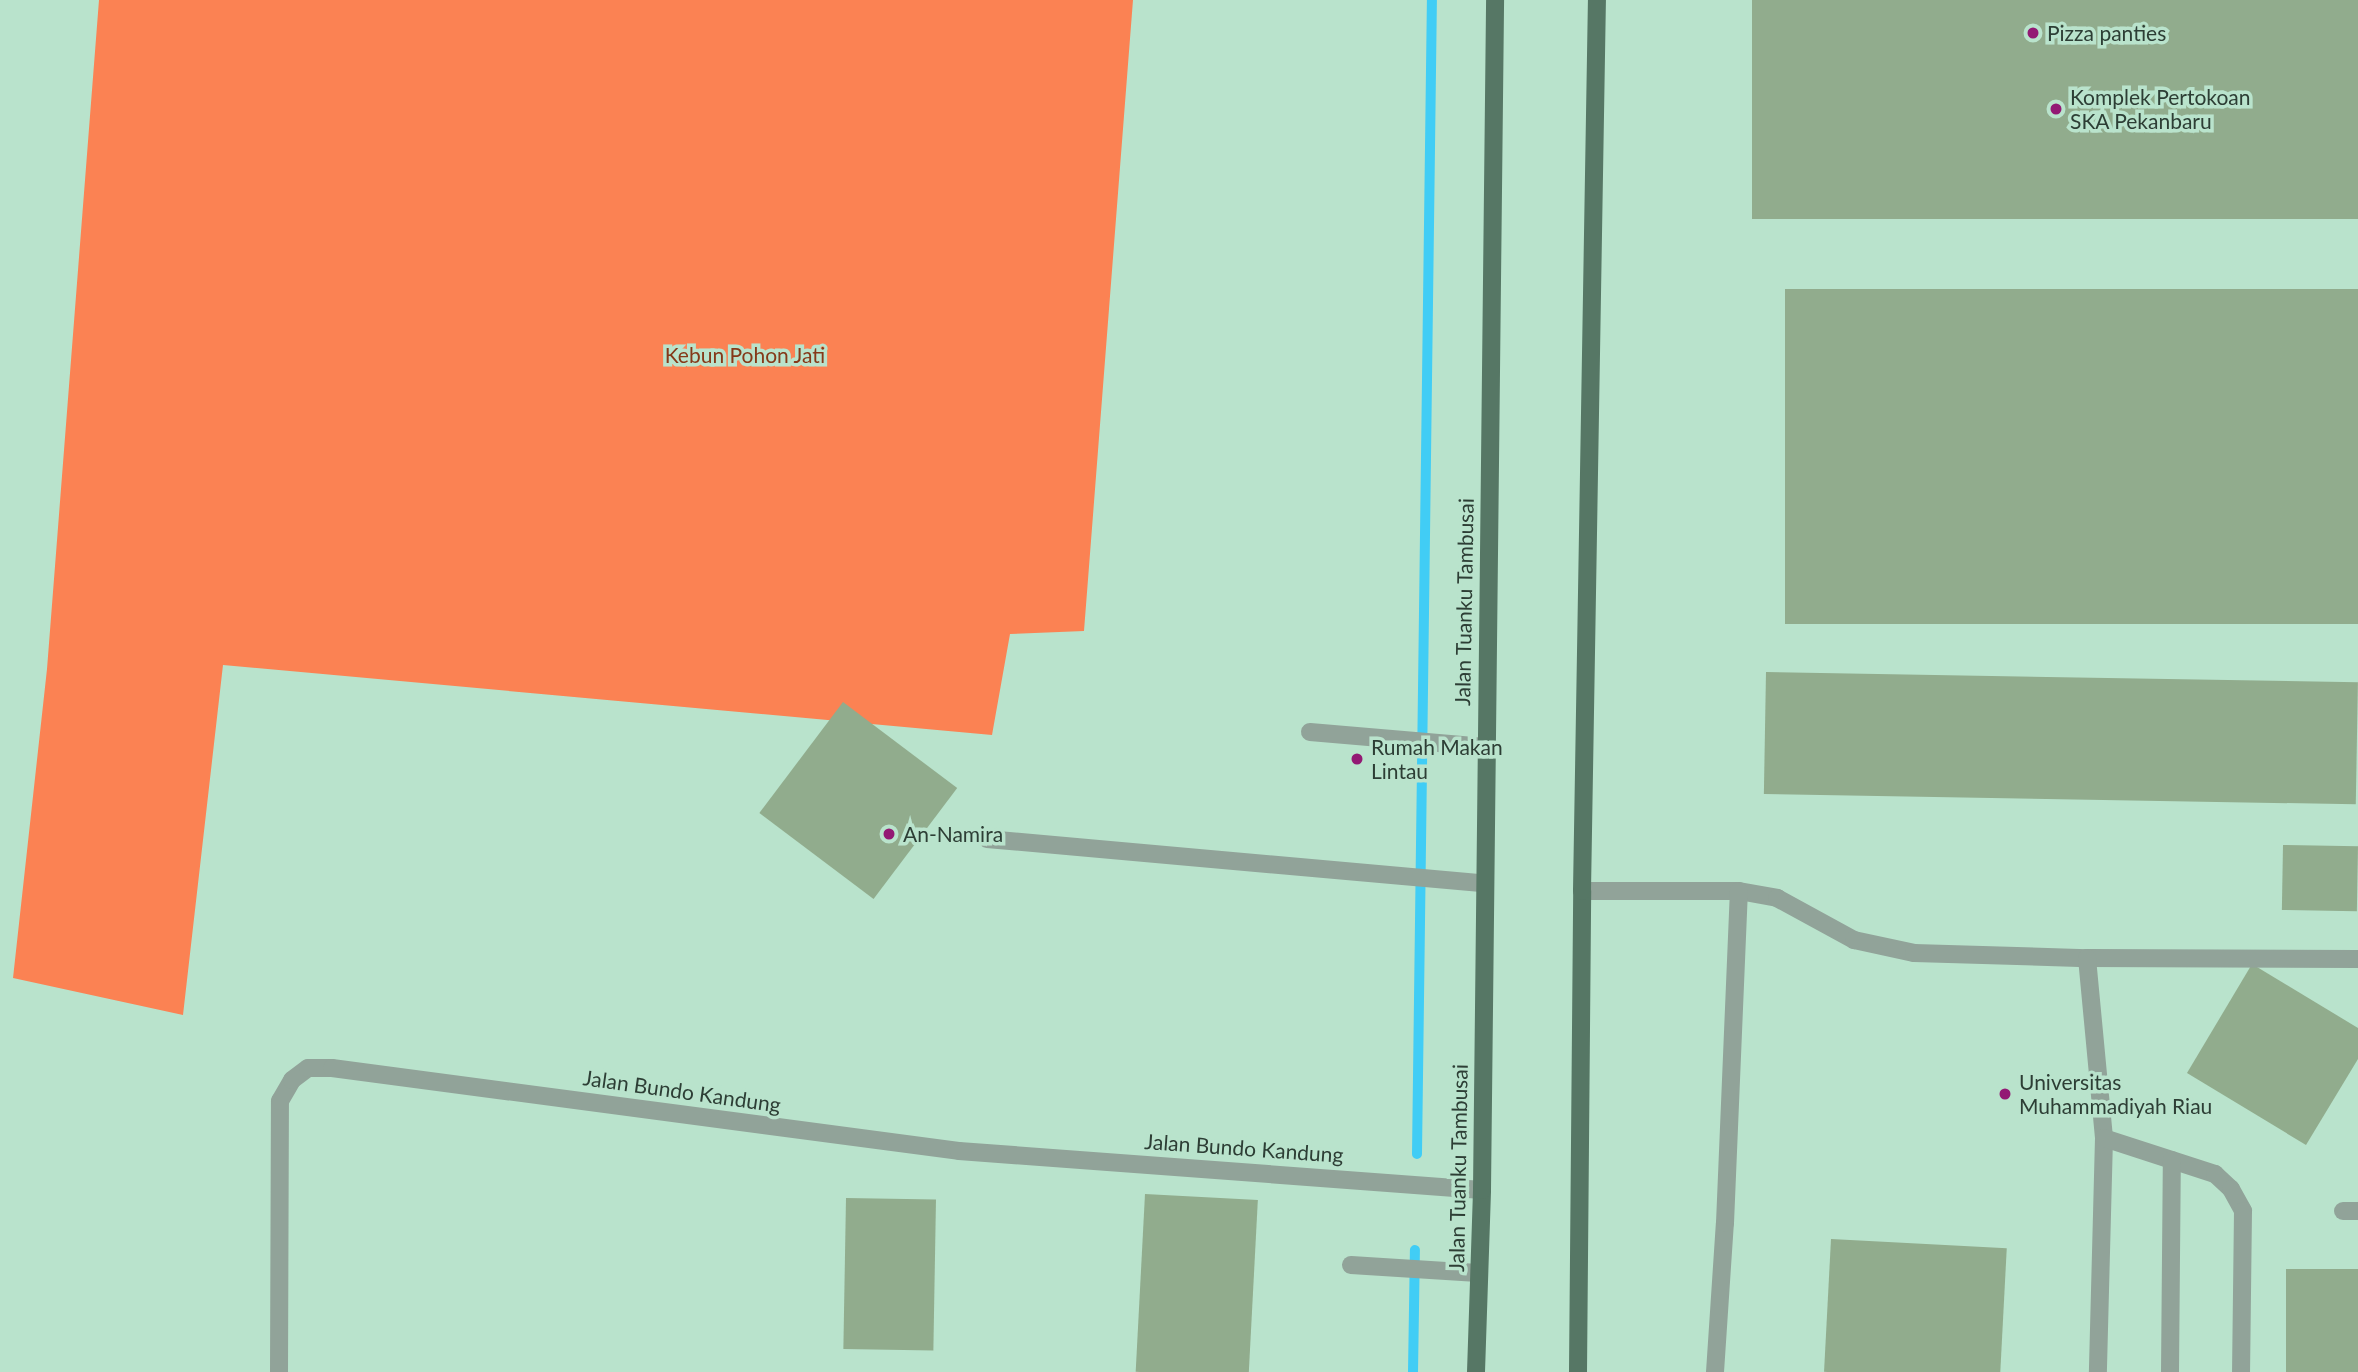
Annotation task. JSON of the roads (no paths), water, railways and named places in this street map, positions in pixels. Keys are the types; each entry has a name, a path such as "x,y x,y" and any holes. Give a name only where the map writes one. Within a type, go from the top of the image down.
{"main road":[{"name":"Jalan Tuanku Tambusai","path":"1476,1372 1482,1190 1483,883 1495,0"},
{"path":"1578,1372 1582,891 1597,0"}],"street":[{"path":"1310,732 1485,747"},
{"path":"987,839 1483,883"},
{"path":"1582,891 1739,891 1777,898 1854,940 1914,953 2087,958 2358,959"},
{"path":"1714,1372 1725,1223 1739,891"},
{"path":"2087,958 2104,1138 2098,1372"},
{"name":"Jalan Bundo Kandung","path":"279,1372 281,1101 292,1080 308,1068 332,1068 958,1151 1482,1190"},
{"path":"2104,1138 2215,1174 2231,1189 2243,1211 2241,1372"},
{"path":"2170,1372 2172,1160"},
{"path":"1351,1265 1478,1273"}],"waterway":[{"path":"1417,1154 1432,0"},
{"path":"1413,1372 1415,1250"}],"place":[{"name":"Pizza panties","path":"2033,33"},
{"name":"Komplek Pertokoan SKA Pekanbaru","path":"2056,109"},
{"name":"Rumah Makan Lintau","path":"1357,759"},
{"name":"An-Namira","path":"889,834"},
{"name":"Universitas Muhammadiyah Riau","path":"2005,1094"}],"park label":[{"name":"Kebun Pohon Jati","path":"745,355"}]}
